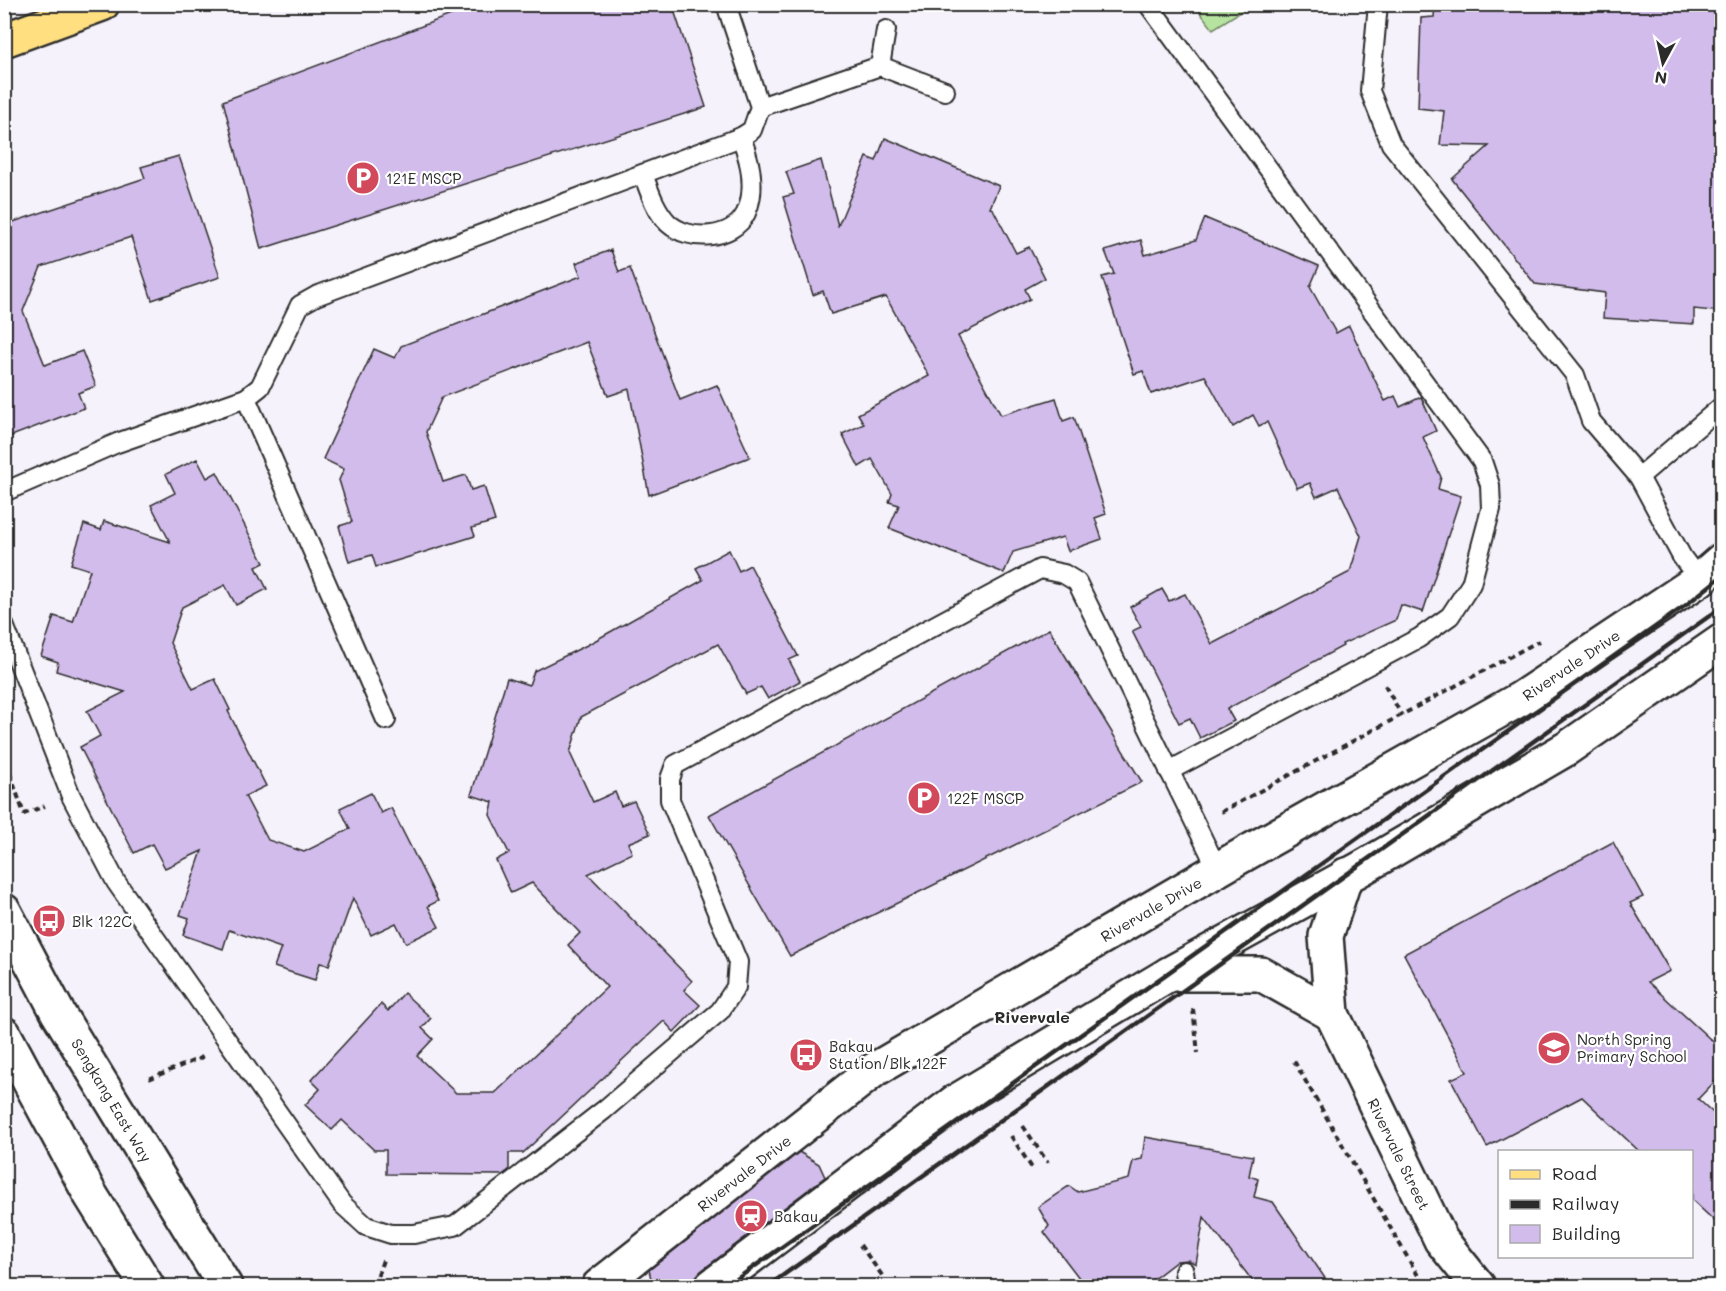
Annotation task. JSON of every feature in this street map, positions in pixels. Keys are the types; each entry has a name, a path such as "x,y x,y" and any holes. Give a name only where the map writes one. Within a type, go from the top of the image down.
{"main road":[{"path":"4,40 102,4"}],"street":[{"name":"Rivervale Drive","path":"599,1287 874,1070 1218,870 1520,699 1710,570"},
{"path":"712,1287 955,1102 1169,974 1566,748 1722,641"},
{"name":"Rivervale Street","path":"1346,875 1326,936 1332,1014 1441,1240 1478,1287"},
{"name":"Sengkang East Way","path":"4,911 58,1013 225,1287"},
{"path":"1169,974 1261,974 1332,1014"},
{"path":"4,1034 90,1194 147,1287"}],"lane":[{"path":"4,492 117,442 246,399 260,387 300,305 327,292 643,174 752,130 760,107 726,4"},
{"path":"1148,4 1482,461 1490,485 1491,509 1471,584 1450,616 1419,638 1169,771"},
{"path":"1378,4 1370,91 1391,144 1575,375 1590,421 1639,477 1682,557 1710,570"},
{"path":"880,66 886,30"},
{"path":"760,107 880,66 945,91"},
{"path":"643,174 659,210 669,224 684,233 706,237 729,229 745,215 751,194 749,163 741,136"},
{"path":"246,399 386,720"},
{"path":"1639,477 1722,406"},
{"path":"4,625 71,796 116,882 342,1204 366,1226 391,1234 414,1234 455,1226 604,1110 720,1011 736,987 738,962 670,800 670,779 675,765 1040,569 1064,574 1077,582 1218,870"}],"path":[{"path":"1196,825 1545,638"},
{"path":"1389,693 1402,716"},
{"path":"4,770 8,768 24,814"},
{"path":"1193,1008 1198,1053"},
{"path":"149,1079 230,1045"},
{"path":"1294,1061 1424,1287"},
{"path":"1023,1126 1048,1163"},
{"path":"1011,1136 1034,1171"},
{"path":"861,1245 884,1278"}],"green space":[{"path":"1194,5 1251,5 1213,29"}],"building":[{"name":"121E MSCP","path":"480,4 672,4 706,107 261,249 223,101"},
{"path":"1435,4 1722,4 1722,312 1694,309 1694,324 1603,318 1605,293 1535,284 1452,179 1489,146 1440,145 1444,111 1418,108 1421,18 1434,17"},
{"path":"885,138 999,186 990,208 993,209 1016,253 1029,247 1045,278 1025,289 1030,299 958,336 1001,415 1056,398 1063,421 1074,417 1106,514 1095,518 1102,539 1068,551 1063,537 1013,552 1004,573 889,528 899,505 889,502 892,494 872,459 859,467 842,434 864,424 858,414 929,376 886,297 831,314 823,291 813,295 783,197 794,194 786,172 821,160 838,226 867,157 876,161"},
{"path":"179,156 220,277 152,300 131,237 41,267 23,311 45,365 82,351 96,386 78,393 84,408 4,439 4,225 145,178 141,167"},
{"path":"1205,218 1319,266 1310,287 1336,333 1349,326 1385,401 1395,396 1400,407 1421,397 1436,431 1423,437 1441,477 1438,489 1461,496 1423,612 1401,605 1396,620 1342,644 1343,646 1227,709 1234,721 1200,738 1190,718 1179,723 1132,631 1141,627 1130,607 1162,589 1169,601 1185,594 1212,644 1350,572 1361,536 1338,487 1316,497 1310,483 1297,488 1267,422 1259,426 1253,415 1233,427 1205,376 1151,394 1143,371 1134,374 1102,277 1114,274 1105,251 1141,240 1145,255 1196,240"},
{"path":"611,250 619,272 630,268 680,400 717,385 750,457 649,495 629,389 608,396 587,342 442,397 426,432 443,482 466,475 471,490 484,486 495,521 472,528 475,536 376,567 372,555 349,562 339,526 352,522 339,480 344,469 323,459 374,349 395,358 401,346 581,276 576,263"},
{"path":"197,459 207,478 217,472 264,563 256,567 267,589 236,605 225,585 182,607 170,643 193,689 215,679 230,710 228,711 266,786 245,796 268,840 304,852 350,829 340,808 371,793 381,813 391,808 438,901 428,906 439,927 406,943 396,923 371,935 353,898 329,965 320,963 315,980 274,967 281,948 229,930 223,949 183,935 189,918 180,915 202,851 165,868 152,844 134,853 80,747 100,736 87,711 125,692 56,671 58,662 41,656 54,616 73,622 90,570 71,564 84,524 101,530 104,521 170,542 151,505 175,493 166,474"},
{"path":"729,550 739,571 750,565 798,656 789,660 800,681 768,699 761,687 746,694 718,644 581,717 570,753 593,802 615,792 621,806 634,801 650,834 628,843 632,853 588,874 692,981 684,990 700,1005 674,1032 664,1021 523,1153 509,1153 509,1170 502,1175 386,1174 386,1150 374,1150 342,1120 332,1130 305,1105 320,1089 311,1080 381,1004 388,1011 404,993 431,1018 422,1028 433,1039 417,1056 456,1093 495,1093 607,987 568,945 580,933 532,883 511,893 496,860 509,853 490,815 493,802 471,795 507,678 529,685 534,671 587,645 703,580 696,568"},
{"name":"122F MSCP","path":"1049,629 1142,782 790,956 709,815"},
{"path":"1613,842 1643,897 1630,903 1670,971 1648,982 1722,1050 1722,1074 1698,1099 1722,1121 1722,1228 1693,1201 1693,1150 1638,1150 1582,1097 1487,1147 1451,1079 1467,1072 1404,954"},
{"path":"1145,1137 1253,1156 1249,1176 1258,1179 1254,1197 1273,1202 1331,1287 1257,1287 1204,1217 1196,1264 1188,1260 1177,1261 1143,1287 1086,1287 1044,1232 1049,1226 1038,1207 1069,1186 1078,1192 1129,1179 1133,1161 1142,1159"},
{"path":"799,1152 819,1164 825,1177 701,1271 695,1278 694,1287 653,1287 649,1270"}],"railway":[{"path":"727,1286 1686,605 1722,576"},
{"path":"768,1286 1722,607"}],"place":[{"name":"121E MSCP","path":"363,178"},
{"name":"122F MSCP","path":"924,798"},
{"name":"Blk 122C","path":"49,921"},
{"name":"North Spring Primary School","path":"1554,1048"},
{"name":"Bakau Station/Blk 122F","path":"806,1055"},
{"name":"Bakau","path":"751,1216"}],"district":[{"name":"Rivervale","path":"1032,1016"}]}
